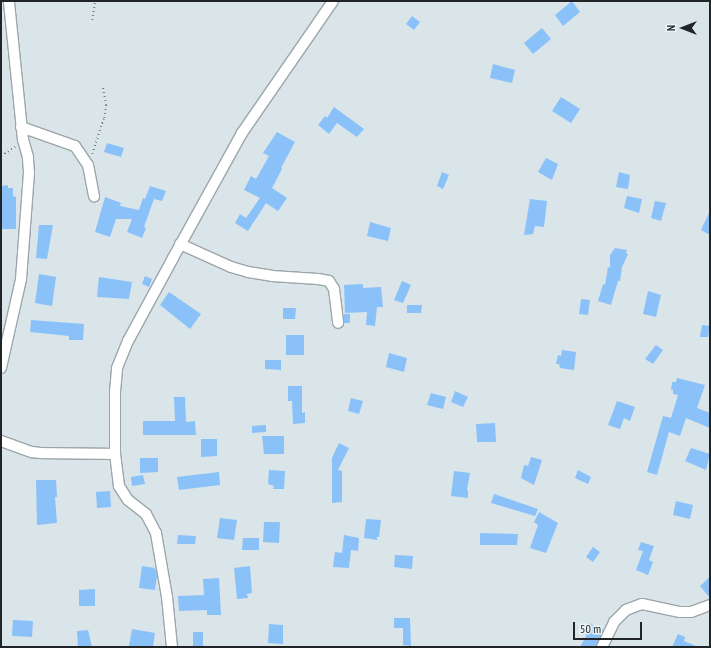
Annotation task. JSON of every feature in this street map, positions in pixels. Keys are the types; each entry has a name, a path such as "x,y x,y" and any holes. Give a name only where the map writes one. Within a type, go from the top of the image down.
{"street":[{"path":"1,368 21,279 25,243 29,173 28,156 21,127 9,1"},
{"path":"172,647 167,597 156,533 146,514 128,500 119,486 115,454 115,392 117,368 128,341 242,133 333,1"},
{"path":"21,127 74,146 88,165 94,196"},
{"path":"180,244 231,267 248,272 272,276 329,281 334,289 338,323"},
{"path":"1,441 32,452 115,454"},
{"path":"602,647 614,622 626,610 642,604 680,612 691,612 710,605"}],"path":[{"path":"92,20 94,1"},
{"path":"88,165 104,118 106,105 102,85"},
{"path":"1,156 8,153 23,140"}],"building":[{"path":"572,1 580,12 563,26 555,15"},
{"path":"412,16 420,22 414,30 406,24"},
{"path":"542,28 551,39 533,54 524,43"},
{"path":"493,64 515,70 512,83 490,78"},
{"path":"561,97 580,109 571,123 552,111"},
{"path":"334,107 364,129 357,137 337,123 329,134 318,125 325,116 327,118"},
{"path":"277,132 295,142 272,188 287,198 278,211 266,203 248,231 235,223 240,214 246,218 260,198 244,190 251,176 256,179 269,156 263,153"},
{"path":"107,143 124,148 121,157 104,152"},
{"path":"546,158 558,164 552,180 538,172"},
{"path":"442,172 449,175 443,189 437,186"},
{"path":"619,172 630,175 628,189 616,187"},
{"path":"8,185 8,188 13,188 13,196 16,197 16,229 1,229 1,186"},
{"path":"150,186 166,191 162,201 154,199 144,227 146,228 142,238 127,232 132,219 116,219 110,237 95,232 105,197 121,203 120,206 139,210 143,198 145,199"},
{"path":"627,196 642,199 639,213 624,208"},
{"path":"530,199 547,201 544,227 535,226 533,234 524,235"},
{"path":"655,201 666,203 661,221 651,218"},
{"path":"710,211 710,235 701,230"},
{"path":"370,222 391,228 388,241 367,236"},
{"path":"39,225 53,225 47,259 36,258"},
{"path":"615,248 627,250 626,253 628,254 622,267 620,281 618,281 611,305 598,301 603,284 605,285 608,267 610,268 610,255"},
{"path":"39,274 56,277 52,306 35,303"},
{"path":"145,276 152,279 149,287 142,284"},
{"path":"99,277 132,282 129,299 97,297"},
{"path":"402,281 411,285 403,303 394,300"},
{"path":"363,284 363,288 381,287 383,307 377,307 375,326 366,325 367,312 345,313 344,285"},
{"path":"648,291 661,295 656,317 643,314"},
{"path":"169,292 201,314 190,329 160,305"},
{"path":"581,299 590,300 588,315 579,314"},
{"path":"407,305 422,305 421,313 407,313"},
{"path":"283,308 296,308 295,319 283,319"},
{"path":"344,314 350,314 350,323 344,323"},
{"path":"31,320 84,324 83,340 69,340 69,336 30,332"},
{"path":"702,325 710,326 708,337 700,337"},
{"path":"286,335 304,335 304,355 286,355"},
{"path":"656,345 663,350 653,364 645,359"},
{"path":"562,350 576,352 574,370 560,368 559,364 556,364 558,355 561,356"},
{"path":"389,353 407,358 404,372 386,367"},
{"path":"265,360 281,360 281,370 265,369"},
{"path":"677,378 705,385 697,408 710,413 710,428 686,418 680,436 669,432 657,475 647,472 663,416 671,418 678,395 673,394 673,390 671,390 672,382 676,382"},
{"path":"288,386 302,386 302,413 305,412 305,423 293,424 292,401 288,401"},
{"path":"455,391 468,397 463,407 451,402"},
{"path":"431,393 446,397 443,409 427,405"},
{"path":"174,397 185,397 186,422 195,421 196,435 143,435 143,421 175,421"},
{"path":"351,398 363,401 359,414 348,411"},
{"path":"617,401 635,407 630,421 624,418 620,429 608,425"},
{"path":"495,423 496,442 477,442 476,424"},
{"path":"266,425 266,432 252,433 252,426"},
{"path":"262,436 284,436 284,454 264,454"},
{"path":"201,439 217,439 217,456 201,457"},
{"path":"339,443 349,448 338,470 342,471 342,502 332,503 332,458"},
{"path":"691,448 710,454 706,470 685,461"},
{"path":"531,457 542,460 534,485 521,478 524,465 528,466"},
{"path":"140,458 158,458 158,472 140,473"},
{"path":"269,470 285,471 284,489 273,489 274,486 268,484"},
{"path":"578,470 591,477 588,484 575,478"},
{"path":"454,471 470,473 467,490 468,498 451,496"},
{"path":"219,472 220,485 179,490 177,477"},
{"path":"143,475 145,484 132,486 131,477"},
{"path":"36,480 56,480 57,497 55,497 57,523 37,525"},
{"path":"110,491 111,507 97,508 96,492"},
{"path":"494,494 538,509 535,516 491,503"},
{"path":"676,501 693,505 690,519 673,515"},
{"path":"539,512 558,523 546,553 530,548 538,525 534,522"},
{"path":"220,518 237,520 234,540 217,538"},
{"path":"366,519 381,520 379,537 377,537 377,540 364,538"},
{"path":"264,522 280,522 279,543 263,542"},
{"path":"480,533 518,534 517,545 480,545"},
{"path":"178,535 196,536 195,544 177,544"},
{"path":"344,535 359,538 358,551 351,550 349,568 333,567 335,552 342,553"},
{"path":"243,538 259,538 259,550 242,550"},
{"path":"641,542 654,546 649,560 653,562 648,575 636,570 643,551 638,550"},
{"path":"593,547 600,552 593,562 586,557"},
{"path":"395,555 413,556 412,569 394,567"},
{"path":"142,566 155,568 157,576 155,590 139,588"},
{"path":"250,566 252,593 247,594 248,598 237,599 234,568"},
{"path":"710,577 710,598 700,586"},
{"path":"219,578 221,615 207,615 207,610 179,611 178,596 204,595 203,579"},
{"path":"95,589 95,606 79,606 79,590"},
{"path":"394,618 410,618 411,646 403,645 403,628 394,628"},
{"path":"13,620 33,621 32,637 12,636"},
{"path":"589,623 603,630 596,647 580,647 587,634 585,633"},
{"path":"269,624 283,625 283,644 268,643"},
{"path":"132,629 155,633 153,647 129,646"},
{"path":"88,630 92,647 78,647 77,631"},
{"path":"193,632 203,632 203,647 193,647"},
{"path":"678,634 685,637 684,641 698,647 672,647"}]}
